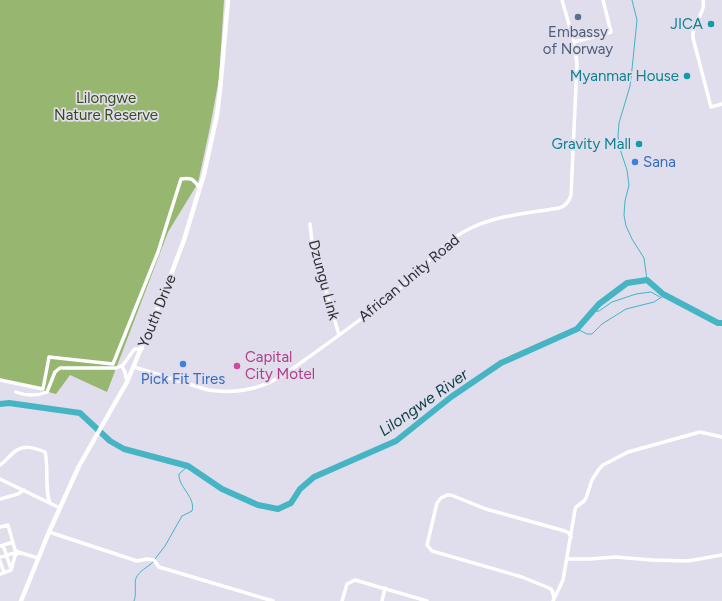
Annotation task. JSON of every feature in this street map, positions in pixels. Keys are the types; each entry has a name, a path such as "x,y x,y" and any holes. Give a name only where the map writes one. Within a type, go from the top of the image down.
{"street":[{"name":"Youth Drive","path":"21,601 49,532 79,466 134,367 180,253 200,188 210,145 218,102 228,0"},
{"name":"African Unity Road","path":"134,367 208,390 223,391 252,389 265,386 278,379 400,289 445,244 458,235 494,220 559,208 568,203 571,195 577,76 574,42 562,0"},
{"path":"574,42 611,32 603,0"},
{"path":"703,0 703,9 694,28 693,35 711,107 722,104"},
{"path":"0,380 43,389 49,357 113,364 158,252 181,179 191,178 200,188"},
{"name":"Dzungu Link","path":"310,224 312,242 339,335"},
{"path":"16,392 27,395 37,395 47,392 55,372 60,368 72,367 113,369 122,366 135,349 142,349"},
{"path":"122,366 127,382"},
{"path":"554,600 563,580 576,507 586,498 592,480 603,465 628,452 687,435 700,432 722,437"},
{"path":"0,464 20,448 34,447 45,452 48,469 47,499 51,504"},
{"path":"0,479 60,508"},
{"path":"0,499 18,494 24,490"},
{"path":"554,600 552,590 522,577 432,551 427,545 430,528 439,500 444,496 451,495 486,509 569,533 571,537"},
{"path":"0,527 8,525 15,550 18,552"},
{"path":"49,532 137,561 147,559 154,560 159,567 273,601"},
{"path":"12,570 1,546 13,542"},
{"path":"12,570 15,556 18,552"},
{"path":"0,557 18,552 38,558"},
{"path":"567,559 615,557 688,561 722,556"},
{"path":"0,561 2,573 12,570"},
{"path":"342,601 347,584 355,580 427,601"},
{"path":"382,601 385,588"}],"green space":[{"name":"Lilongwe Nature Reserve","path":"0,0 224,0 219,79 198,183 168,232 107,392 70,375 56,394 0,379"}],"waterway":[{"path":"632,0 637,20 632,69 630,86 619,123 618,136 620,149 627,170 629,185 625,201 624,215 626,226 644,258 647,280"},
{"name":"Lilongwe River","path":"0,404 9,403 80,413 110,441 124,449 188,466 222,489 258,505 278,509 291,503 300,489 314,477 396,441 451,397 501,363 577,329 599,304 627,283 647,280 663,294 718,323 722,323"},
{"path":"592,312 599,311 612,302 636,294 651,292 660,297"},
{"path":"577,329 587,334 592,334 602,324 626,309 654,302 665,295"},
{"path":"155,559 165,546 182,516 192,511 192,501 179,479 179,474 188,466"},
{"path":"134,601 136,578 141,571 153,562"}],"place":[{"name":"Embassy of Norway","path":"578,17"},
{"name":"JICA","path":"711,24"},
{"name":"Myanmar House","path":"687,76"},
{"name":"Gravity Mall","path":"639,144"},
{"name":"Sana","path":"635,162"},
{"name":"Pick Fit Tires","path":"183,364"},
{"name":"Capital City Motel","path":"237,366"}]}
